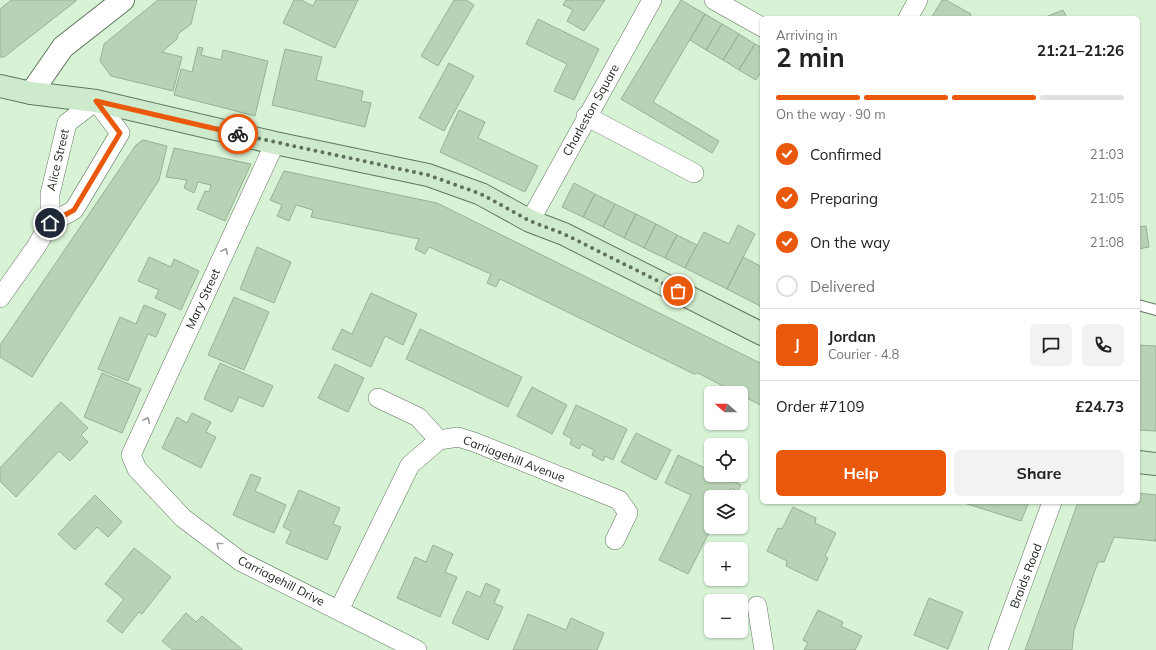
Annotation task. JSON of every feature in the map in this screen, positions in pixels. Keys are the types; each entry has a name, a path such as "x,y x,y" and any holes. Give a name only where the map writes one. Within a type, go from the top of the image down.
{"main road":[{"path":"0,86 31,93 96,101 275,143 428,175 481,194 530,221 577,241 760,333"},
{"path":"1140,462 1156,464"}],"street":[{"path":"31,93 63,48 123,0"},
{"name":"Charleston Square","path":"530,221 586,116 652,0"},
{"path":"714,0 760,26"},
{"path":"909,16 918,0"},
{"path":"0,298 36,247 50,223 74,210 120,133 96,101"},
{"name":"Alice Street","path":"50,223 50,194 66,123 96,101"},
{"path":"586,116 694,173"},
{"name":"Mary Street","path":"131,455 275,143"},
{"path":"339,610 410,465 439,440 418,417 378,398"},
{"name":"Carriagehill Avenue","path":"439,440 458,437 474,442 619,500 628,513 615,540"},
{"name":"Carriagehill Drive","path":"131,455 137,469 183,518 240,561 417,650"},
{"name":"Braids Road","path":"998,650 1051,504"},
{"path":"757,606 764,650"}],"lane":[{"path":"1140,306 1156,310"}],"building":[{"path":"11,0 76,1 4,57 0,57 0,9"},
{"path":"158,0 197,0 191,24 178,34 177,39 162,52 182,57 173,91 111,76 100,61 104,44"},
{"path":"294,0 301,0 313,6 316,0 358,0 335,48 283,23"},
{"path":"454,0 466,0 474,5 438,66 421,56"},
{"path":"566,0 605,0 584,31 567,21 573,10 563,5"},
{"path":"681,0 705,14 653,102 719,141 712,153 621,99"},
{"path":"942,0 946,0 971,14 970,16 932,16"},
{"path":"1063,10 1066,16 1048,16"},
{"path":"705,14 722,24 706,50 690,40"},
{"path":"538,19 599,49 574,100 554,91 567,64 526,44"},
{"path":"722,24 739,34 723,60 706,50"},
{"path":"739,34 755,44 739,70 723,60"},
{"path":"755,44 760,47 760,73 756,80 739,70"},
{"path":"198,47 203,48 201,55 221,60 223,50 268,61 255,116 174,95 181,69 192,72"},
{"path":"285,49 322,57 316,80 363,91 361,101 371,103 365,127 272,105"},
{"path":"449,63 474,76 444,131 419,118"},
{"path":"459,110 485,122 478,138 538,166 525,192 440,152"},
{"path":"143,140 167,146 159,180 32,377 0,357 0,345 136,145"},
{"path":"174,148 251,164 225,221 197,209 205,191 209,192 211,185 198,182 194,193 184,188 187,180 166,177"},
{"path":"284,171 437,203 760,363 760,405 748,399 748,386 723,386 698,373 694,374 500,279 496,287 487,283 491,274 429,247 425,254 415,249 419,239 311,217 313,210 296,205 289,221 277,216 282,205 270,200"},
{"path":"574,183 595,194 583,217 562,207"},
{"path":"595,194 615,204 603,227 583,217"},
{"path":"615,204 636,214 624,238 603,227"},
{"path":"636,214 656,224 644,248 624,238"},
{"path":"656,224 677,235 665,258 644,248"},
{"path":"738,225 755,234 727,289 685,268 704,232 729,244"},
{"path":"1146,226 1149,247 1140,249 1140,227"},
{"path":"677,235 697,245 685,268 665,258"},
{"path":"257,247 291,262 274,303 240,289"},
{"path":"149,257 171,267 174,259 199,271 181,310 155,298 159,290 138,281"},
{"path":"743,257 760,266 760,306 727,289"},
{"path":"371,293 417,314 403,345 385,336 371,367 332,349 342,329 352,334"},
{"path":"234,297 269,312 244,370 208,355"},
{"path":"144,305 166,314 156,337 148,334 128,381 98,369 120,317 136,324"},
{"path":"420,329 522,377 508,407 406,359"},
{"path":"1140,345 1156,346 1156,431 1140,430"},
{"path":"220,363 273,386 263,407 239,397 232,412 204,399"},
{"path":"335,364 364,378 348,412 318,398"},
{"path":"102,373 141,389 122,433 84,417"},
{"path":"532,387 567,405 552,434 517,416"},
{"path":"61,402 88,428 81,435 88,442 70,461 59,451 16,497 0,481 0,468"},
{"path":"576,405 627,429 613,460 605,456 603,461 592,455 594,450 582,444 579,449 570,444 572,439 563,434"},
{"path":"192,413 211,422 206,432 216,437 201,468 162,448 177,417 187,423"},
{"path":"636,433 671,450 656,480 621,462"},
{"path":"678,455 704,468 704,482 735,482 741,485 738,490 731,488 730,490 704,490 704,534 708,534 688,574 659,560 691,495 665,483"},
{"path":"251,474 261,478 255,491 286,505 274,533 233,515"},
{"path":"299,490 340,508 333,524 341,527 327,560 286,543 291,531 283,527"},
{"path":"1140,493 1156,495 1156,540 1154,540 1156,541 1114,537 1104,562 1098,562 1074,630 1072,650 1025,650 1077,504 1140,504"},
{"path":"95,495 122,522 108,537 97,527 75,550 58,534"},
{"path":"967,504 1028,504 1021,521"},
{"path":"793,507 816,518 815,523 836,533 825,556 828,558 817,581 786,566 787,561 767,551 778,528 782,529"},
{"path":"433,545 453,554 445,572 457,577 440,617 397,598 415,557 426,562"},
{"path":"134,548 171,577 142,614 139,612 122,633 107,621 124,599 105,584"},
{"path":"486,583 500,590 494,603 503,607 488,640 452,623 467,591 480,597"},
{"path":"929,598 963,612 948,649 914,635"},
{"path":"818,610 843,622 841,626 862,636 855,650 804,650 808,643 803,640"},
{"path":"186,613 196,622 202,616 243,650 173,650 162,641"},
{"path":"528,614 566,630 571,618 604,633 597,650 513,650"}],"way so far":[{"path":"238,134 428,175 481,194 530,221 564,234 678,291"}],"route":[{"path":"50,223 74,210 120,133 96,101 238,134"}]}
